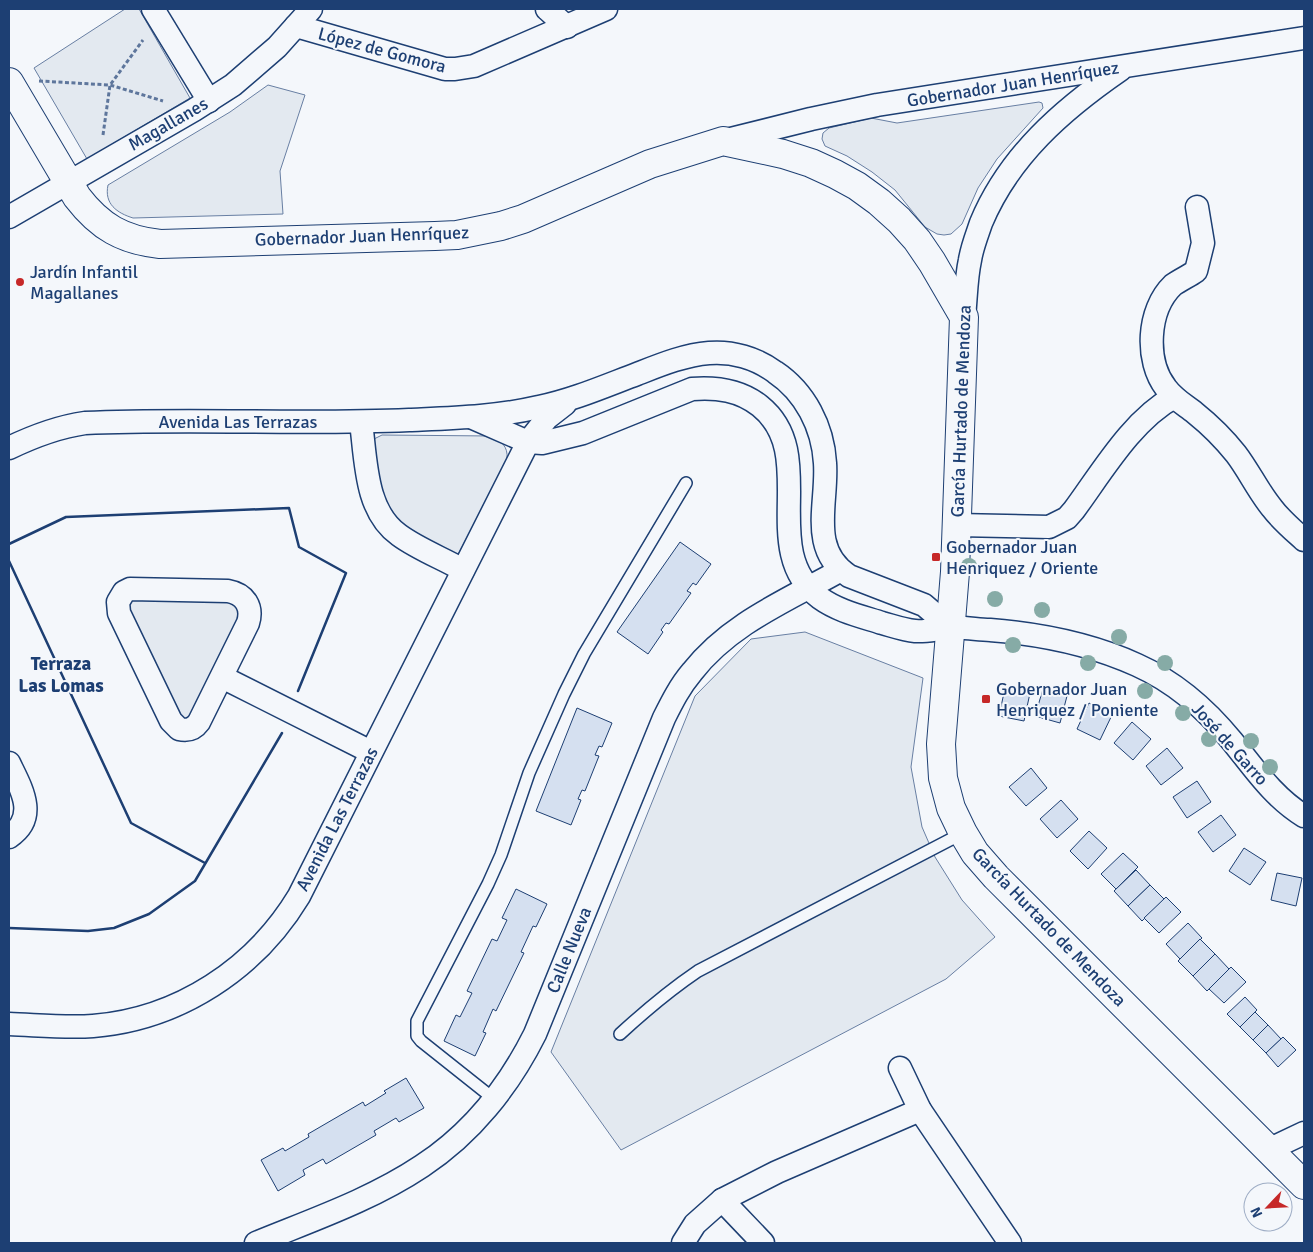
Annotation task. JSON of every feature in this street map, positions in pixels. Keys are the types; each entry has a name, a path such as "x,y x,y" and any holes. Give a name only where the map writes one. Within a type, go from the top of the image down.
{"street":[{"name":"Magallanes","path":"9,217 233,85 277,47 311,9"},
{"path":"548,9 567,27"},
{"name":"López de Gomora","path":"296,26 446,69 455,69 474,66 606,9"},
{"path":"156,14 201,105"},
{"name":"Gobernador Juan Henríquez","path":"9,82 77,198 96,218 110,229 127,238 160,244 457,235 501,226 523,219 650,164 723,141 812,119 877,105 1304,38"},
{"name":"García Hurtado de Mendoza","path":"1127,66 1076,101 1038,136 1019,158 1002,182 988,208 976,235 970,258 964,317 957,525 951,628 941,744 943,778 946,793 963,833 975,853 996,877 1304,1186"},
{"name":"Gobernador Juan Henríquez","path":"723,141 783,154 811,163 857,186 879,202 899,220 916,240 932,262 964,317"},
{"path":"1197,207 1203,243 1196,271 1174,285 1159,309 1152,335 1155,366 1166,388 1174,397 1196,414 1236,454 1272,508 1304,540"},
{"name":"Avenida Las Terrazas","path":"9,448 39,434 85,423 361,422 472,418 538,408 572,399 670,361 709,353 728,353 746,357 773,370 797,391 818,426 826,464 823,535 830,556 841,570"},
{"name":"Avenida Las Terrazas","path":"472,418 528,442 542,443 583,433 692,389 725,389 746,397 765,410 774,420 786,444 789,474 788,520 790,550 801,578 809,588 838,608 899,628 922,631 951,628"},
{"path":"957,525 1040,528 1057,524 1067,518 1074,510 1143,419 1174,397"},
{"name":"Avenida Las Terrazas","path":"9,1024 92,1026 123,1022 148,1016 192,997 235,970 272,936 299,896 528,442 547,418 572,399"},
{"path":"361,422 372,494 375,506 382,518 400,536 463,570"},
{"path":"841,570 849,576 924,605 951,628"},
{"name":"Calle Nueva","path":"256,1243 367,1196 422,1166 464,1133 494,1099 513,1074 535,1034 664,718 676,694 692,672 728,636 746,622 841,570"},
{"path":"130,589 228,591 242,596 247,602 250,616 222,677 196,726 185,730 174,726 119,613 118,602 124,592 130,589"},
{"name":"José de Garro","path":"951,628 1026,634 1055,639 1093,648 1139,666 1165,680 1201,708 1232,741 1269,788 1304,816"},
{"path":"222,677 371,752"},
{"path":"9,763 22,789 26,809 19,827 9,837"},
{"path":"900,1068 920,1110 1010,1243"},
{"path":"683,1243 695,1224 722,1200 777,1172 920,1110"},
{"path":"1268,1150 1304,1132"},
{"path":"722,1200 764,1243"}],"lane":[{"path":"494,1099 421,1041 417,1036 417,1021 488,884 501,855 529,773 564,694 584,654 686,483"},
{"path":"620,1034 645,1010 698,971 963,833"}],"path":[{"path":"99,165 110,85 156,14"},
{"path":"36,81 110,85 201,105"}],"shaded area":[{"path":"125,9 139,9 190,98 87,159 34,68"},
{"path":"268,85 305,95 280,171 283,214 133,218 113,207 108,197 108,185 230,112"},
{"path":"1042,103 1043,108 997,159 978,188 962,224 951,234 937,234 925,227 895,190 847,156 825,146 822,139 823,133 829,128 871,118 897,123"},
{"path":"382,435 491,436 501,442 505,448 507,459 459,553 454,555 385,514 372,443 374,439"},
{"path":"229,597 242,610 188,722 184,723 124,599"},
{"path":"805,632 923,678 911,767 922,827 935,857 962,900 995,937 946,979 621,1150 551,1052 695,696 751,639"}],"building":[{"path":"680,542 711,564 696,585 693,583 687,591 691,593 669,624 666,623 661,630 663,632 648,654 617,632"},
{"path":"1005,688 1030,693 1024,721 999,716"},
{"path":"1043,689 1067,696 1060,723 1035,716"},
{"path":"1089,703 1112,715 1100,740 1077,729"},
{"path":"577,708 612,723 602,747 599,746 595,755 599,756 585,791 582,790 578,799 581,800 571,825 536,811"},
{"path":"1132,722 1151,739 1133,760 1114,743"},
{"path":"1167,748 1183,768 1161,785 1146,766"},
{"path":"1031,768 1047,788 1026,806 1009,787"},
{"path":"1197,781 1211,802 1187,818 1173,797"},
{"path":"1061,800 1078,819 1057,838 1040,819"},
{"path":"1221,815 1236,835 1213,852 1198,832"},
{"path":"1089,831 1107,848 1088,869 1070,851"},
{"path":"1244,848 1266,862 1250,885 1229,871"},
{"path":"1123,853 1138,867 1116,889 1101,874"},
{"path":"1136,870 1150,885 1128,906 1114,891"},
{"path":"1277,873 1302,878 1296,906 1271,900"},
{"path":"1150,885 1164,899 1142,921 1128,906"},
{"path":"516,889 547,904 536,927 533,926 521,952 524,953 496,1011 493,1009 483,1032 486,1033 475,1056 444,1041 456,1015 460,1017 472,993 467,991 492,939 497,941 507,920 502,918"},
{"path":"1166,897 1181,912 1159,933 1144,918"},
{"path":"1188,923 1202,938 1180,959 1166,944"},
{"path":"1200,939 1215,954 1193,976 1178,961"},
{"path":"1215,954 1229,969 1207,991 1193,976"},
{"path":"1231,967 1246,982 1224,1003 1209,989"},
{"path":"1245,997 1257,1010 1240,1027 1227,1014"},
{"path":"1255,1012 1268,1025 1253,1040 1240,1027"},
{"path":"1268,1025 1281,1039 1266,1053 1253,1040"},
{"path":"1283,1037 1296,1050 1278,1067 1266,1053"},
{"path":"406,1078 424,1108 399,1122 396,1118 374,1131 376,1135 326,1164 323,1159 303,1170 305,1175 278,1191 261,1160 283,1148 285,1151 309,1137 308,1134 363,1102 365,1106 386,1093 384,1091"}],"wall":[{"path":"9,544 66,517 289,508 299,547 346,573 298,691"},
{"path":"9,561 131,823 205,863"},
{"path":"9,928 88,931 114,928 149,914 195,881 282,733"}],"place":[{"name":"Jardín Infantil Magallanes","path":"20,282"},
{"name":"Gobernador Juan Henriquez / Oriente","path":"936,557"},
{"name":"Gobernador Juan Henriquez / Poniente","path":"986,699"}],"district":[{"name":"Terraza Las Lomas","path":"61,674"}]}
